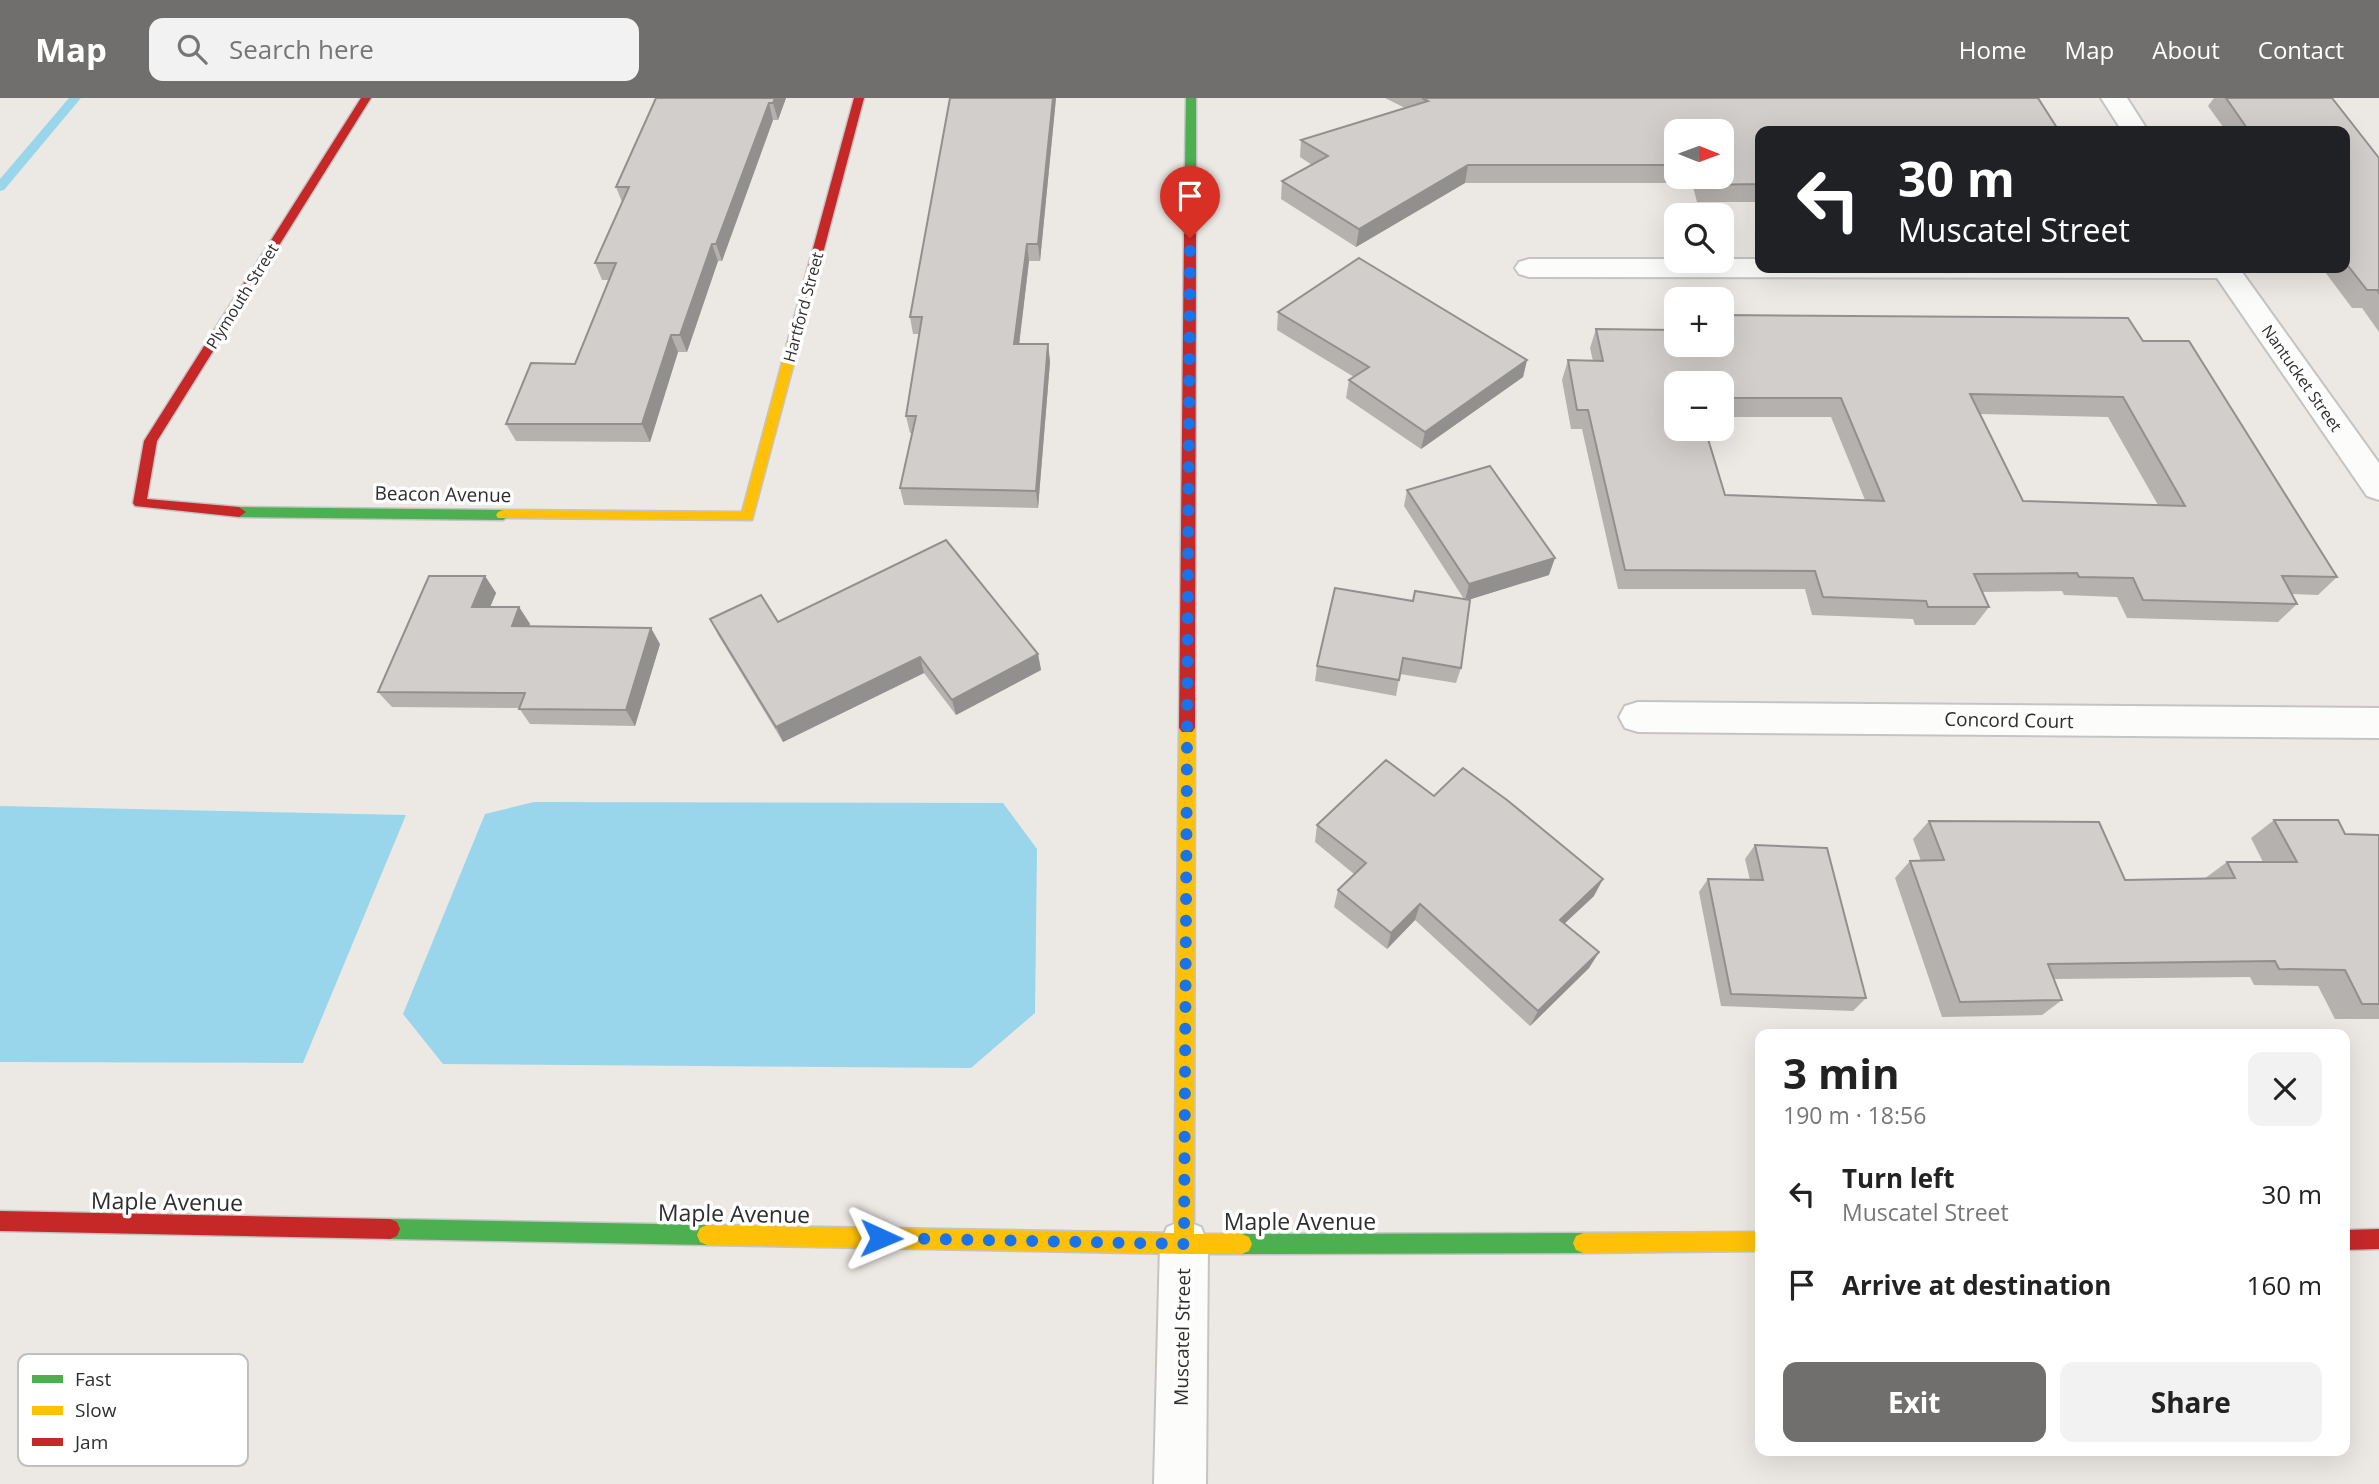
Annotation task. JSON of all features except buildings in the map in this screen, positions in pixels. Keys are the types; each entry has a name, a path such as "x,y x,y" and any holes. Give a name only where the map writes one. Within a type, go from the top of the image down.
{"street":[{"name":"Plymouth Street","path":"140,503 151,441 366,98"},
{"name":"Hartford Street","path":"747,516 859,98"},
{"name":"Muscatel Street","path":"1180,1484 1191,98"},
{"path":"2114,98 2132,126"},
{"path":"1529,268 1755,268"},
{"name":"Nantucket Street","path":"2228,273 2379,488"},
{"name":"Beacon Avenue","path":"140,503 233,512 747,516"},
{"name":"Concord Court","path":"1639,717 2379,723"},
{"name":"Maple Avenue","path":"0,1221 1184,1244 1755,1242"},
{"path":"2350,1240 2379,1239"}],"water":[{"path":"534,802 1003,803 1037,849 1035,1013 971,1068 443,1064 403,1014 485,814"},
{"path":"0,806 406,815 303,1063 0,1062"}],"waterway":[{"path":"0,187 75,98"}],"traffic: fast":[{"path":"1190,234 1191,98"},
{"path":"239,512 503,515"},
{"path":"390,1229 707,1235"},
{"path":"1242,1244 1583,1243"}],"traffic: slow":[{"path":"503,515 747,517 793,344"},
{"path":"1184,1244 1187,728"},
{"path":"707,1235 1242,1244"},
{"path":"1583,1243 1755,1242"}],"traffic: jam":[{"path":"239,512 140,503 151,441 366,98"},
{"path":"793,344 859,98"},
{"path":"1187,728 1190,234"},
{"path":"0,1221 390,1229"},
{"path":"2350,1240 2379,1239"}],"route":[{"path":"881,1238 1184,1244 1190,238"}]}
